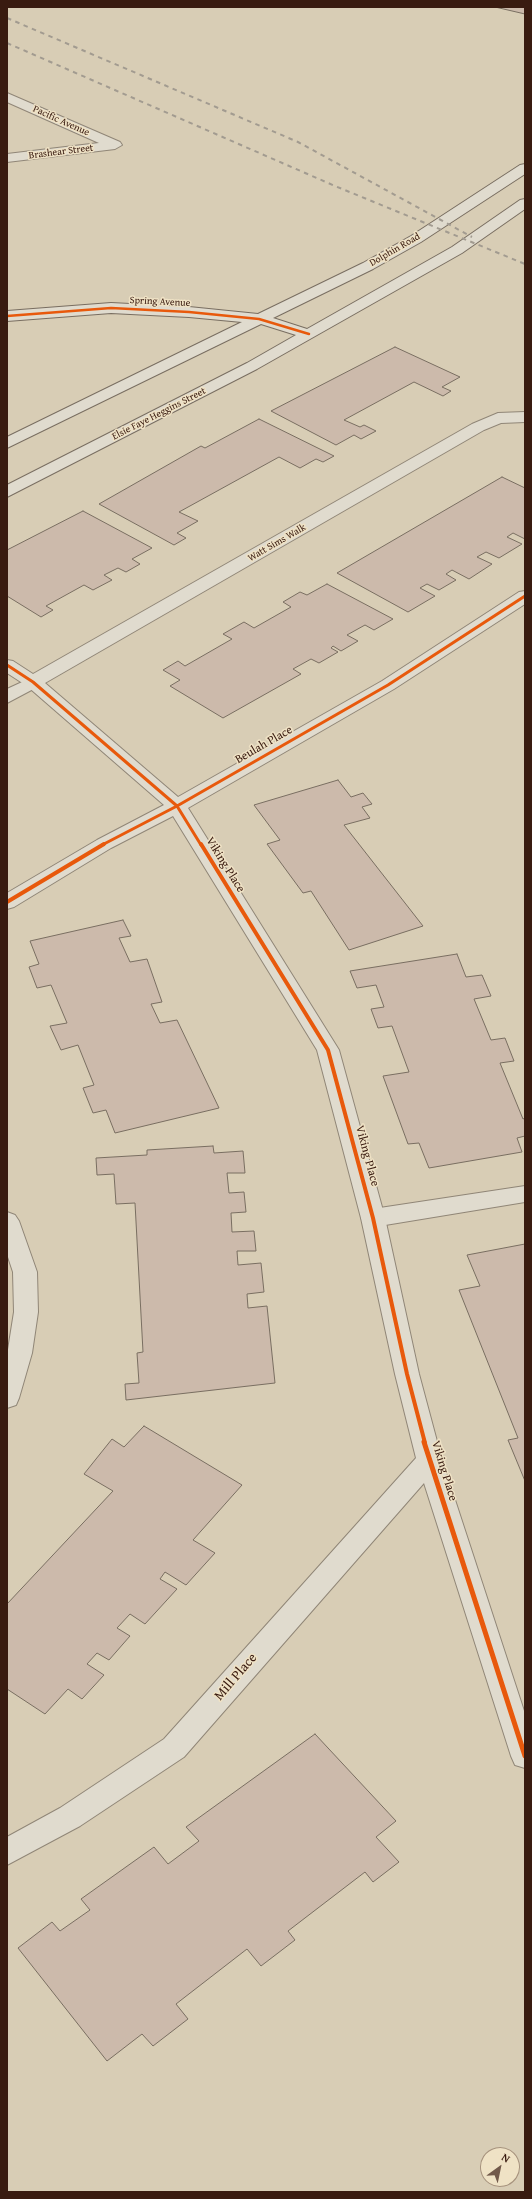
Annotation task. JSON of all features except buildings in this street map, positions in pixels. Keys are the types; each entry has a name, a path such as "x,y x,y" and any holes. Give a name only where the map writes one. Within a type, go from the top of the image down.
{"street":[{"name":"Pacific Avenue","path":"7,97 115,145"},
{"name":"Brashear Street","path":"7,158 115,145"},
{"name":"Dolphin Road","path":"259,319 368,266 416,239 525,168"},
{"path":"309,334 457,250 525,203"},
{"name":"Spring Avenue","path":"7,316 111,308 189,312 259,319 309,334"},
{"path":"7,443 259,319"},
{"name":"Elsie Faye Heggins Street","path":"7,492 252,366 309,334"},
{"name":"Watt Sims Walk","path":"7,697 478,427 498,418 525,417"},
{"name":"Beulah Place","path":"7,902 104,844 177,806 388,685 525,596"},
{"name":"Viking Place","path":"7,665 33,682 177,806 328,1050 373,1218 407,1374 429,1460 525,1756"},
{"path":"373,1218 525,1194"},
{"path":"7,1221 25,1272 26,1312 20,1353 7,1398"},
{"name":"Mill Place","path":"7,1852 70,1817 174,1748 429,1460"}],"railway":[{"path":"7,18 298,142 472,237"},
{"path":"7,43 335,186 525,264"}],"cycle path":[{"path":"7,316 111,308 189,312 259,319 309,334"},
{"path":"7,902 104,844 177,806 388,685 525,596"},
{"path":"7,665 33,682 177,806 328,1050 373,1218 407,1374 429,1460 525,1756"}]}
